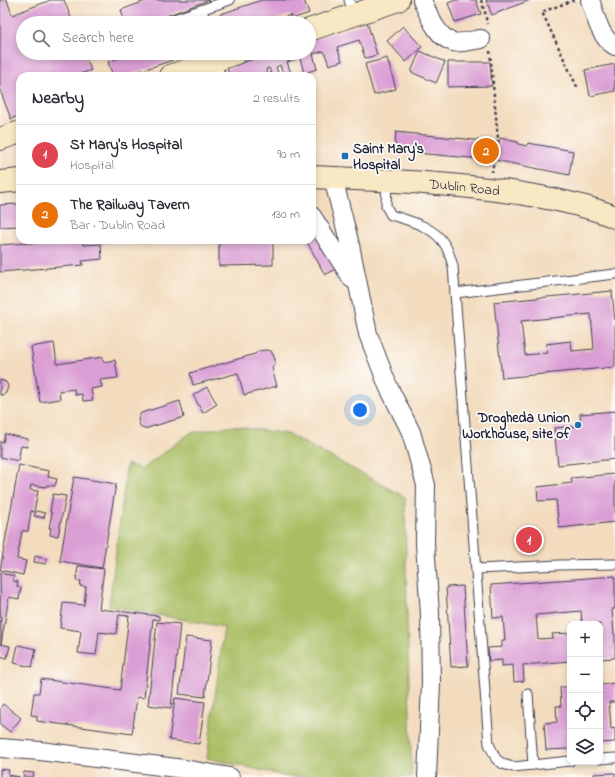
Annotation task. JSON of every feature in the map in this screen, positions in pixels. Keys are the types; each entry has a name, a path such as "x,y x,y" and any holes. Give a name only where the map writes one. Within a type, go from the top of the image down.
{"main road":[{"path":"316,26 351,8 398,0"},
{"path":"183,72 219,61"},
{"path":"0,139 16,133"},
{"name":"Dublin Road","path":"322,178 444,184 490,189 565,201 615,217"},
{"path":"0,182 16,180"}],"street":[{"path":"422,0 430,18 443,37 453,43 486,38"},
{"path":"590,0 606,40 615,46"},
{"path":"322,178 359,289 368,334 388,386 411,432 426,485 425,544 430,614 431,683 428,777"},
{"path":"316,222 359,289"},
{"path":"0,748 40,751 184,769 230,777"}],"lane":[{"path":"183,16 230,0"},
{"path":"202,10 204,16"},
{"path":"387,181 386,206 391,215 436,234 446,246 453,266 489,744 496,759 503,764 513,767 567,761"},
{"path":"455,293 615,274"},
{"path":"477,569 615,564"},
{"path":"528,694 533,765"},
{"path":"603,758 615,758"}],"path":[{"path":"480,0 485,12 486,38 498,138 490,189"},
{"path":"574,0 542,12 578,89"}],"green space":[{"path":"233,426 288,434 405,497 412,777 286,777 207,758 224,627 109,606 127,464 142,469 190,433"}],"building":[{"path":"0,0 7,0 12,15 51,0 64,0 70,16 16,16 16,60 87,60 91,70 86,72 16,72 16,117 11,119 0,90"},
{"path":"148,0 209,0 166,16 123,16 121,10"},
{"path":"262,0 304,0 309,13 300,16 215,16"},
{"path":"456,0 476,0 481,14 455,22 448,3"},
{"path":"486,0 530,0 492,15"},
{"path":"367,22 377,55 365,58 359,40 337,47 342,61 329,65 324,51 316,53 316,39"},
{"path":"403,26 422,47 406,62 387,41"},
{"path":"420,51 445,62 436,83 411,72"},
{"path":"387,58 396,89 374,95 365,64"},
{"path":"114,60 173,60 137,72 112,72 108,62"},
{"path":"250,60 294,60 287,62 291,72 282,72 280,65 276,67 278,72 270,72 269,68 266,69 267,72 228,72 227,68"},
{"path":"301,60 315,60 317,69 304,72"},
{"path":"448,62 490,62 492,86 448,87"},
{"path":"615,64 615,91 590,96 585,70"},
{"path":"396,132 495,142 493,160 394,151"},
{"path":"500,138 518,142 518,144 527,146 528,143 573,151 569,175 495,160"},
{"path":"16,204 16,226 0,227 0,205"},
{"path":"316,230 338,268 325,275 308,244 316,244"},
{"path":"101,244 102,259 82,261 83,265 0,272 0,245"},
{"path":"219,244 273,244 273,265 219,266"},
{"path":"612,291 615,322 615,367 502,378 494,302","holes":["591,314 594,349 572,351 571,341 546,344 547,353 525,355 521,321"]},
{"path":"54,343 57,364 103,357 103,362 115,360 118,378 100,380 102,387 91,389 93,400 83,401 82,394 75,395 74,389 59,391 60,399 40,402 31,347"},
{"path":"258,351 271,351 275,359 275,364 272,368 277,386 244,395 238,373 193,385 190,373 255,354"},
{"path":"0,380 6,382 8,386 6,393 2,395 0,395"},
{"path":"207,387 217,404 203,413 193,395"},
{"path":"180,401 184,417 144,429 140,426 138,419 141,413"},
{"path":"615,411 615,459 558,465 554,428 581,426 580,414"},
{"path":"5,434 28,439 27,447 21,446 18,461 0,457 0,442 3,442"},
{"path":"19,465 49,471 48,477 57,479 55,486 47,485 46,487 31,485 30,490 38,491 34,512 31,511 28,531 22,531 17,559 26,561 23,575 0,570"},
{"path":"615,474 615,522 559,528 556,500 538,501 537,487 572,483 571,478"},
{"path":"74,477 116,484 102,568 60,561"},
{"path":"53,494 66,496 58,536 50,535 51,528 49,528 52,513 50,512"},
{"path":"36,511 45,513 44,518 34,516"},
{"path":"35,556 47,559 46,564 34,562"},
{"path":"78,566 104,569 99,609 159,616 159,620 153,619 144,698 137,697 132,734 37,721 37,716 31,715 34,693 39,693 41,679 120,690 129,616 119,615 116,634 99,632 96,655 78,653 81,631 60,628 63,603 84,605 86,587 80,586 81,581 76,581"},
{"path":"0,573 14,576 13,581 18,582 17,587 21,588 19,599 9,597 1,644"},
{"path":"615,576 615,609 612,609 615,634 615,658 603,659 603,621 582,621 581,611 536,615 538,639 553,638 552,634 567,633 567,661 523,665 524,681 514,682 513,665 502,666 502,660 489,661 488,648 502,647 502,641 505,641 503,617 493,618 491,585"},
{"path":"463,586 468,666 451,667 446,587"},
{"path":"157,622 180,624 171,708 148,705"},
{"path":"186,637 212,640 205,697 179,694"},
{"path":"0,644 10,646 7,658 0,656"},
{"path":"18,645 36,649 32,667 14,663"},
{"path":"615,683 615,702 609,702 611,729 615,728 615,742 603,743 603,685"},
{"path":"560,687 567,687 567,749 546,750 544,723 557,722 556,706 561,706"},
{"path":"175,698 205,702 199,744 169,740"},
{"path":"3,704 21,718 10,732 0,724 0,708"},
{"path":"0,769 9,770 8,775 20,777 0,777"},
{"path":"24,772 34,773 33,777 23,777"},
{"path":"615,773 615,777 595,777 594,774"}],"place":[{"name":"The Railway Tavern","path":"486,151"},
{"name":"Saint Mary's Hospital","path":"345,156"},
{"name":"Drogheda Union Workhouse, site of","path":"578,425"},
{"name":"St Mary's Hospital","path":"529,540"}]}
